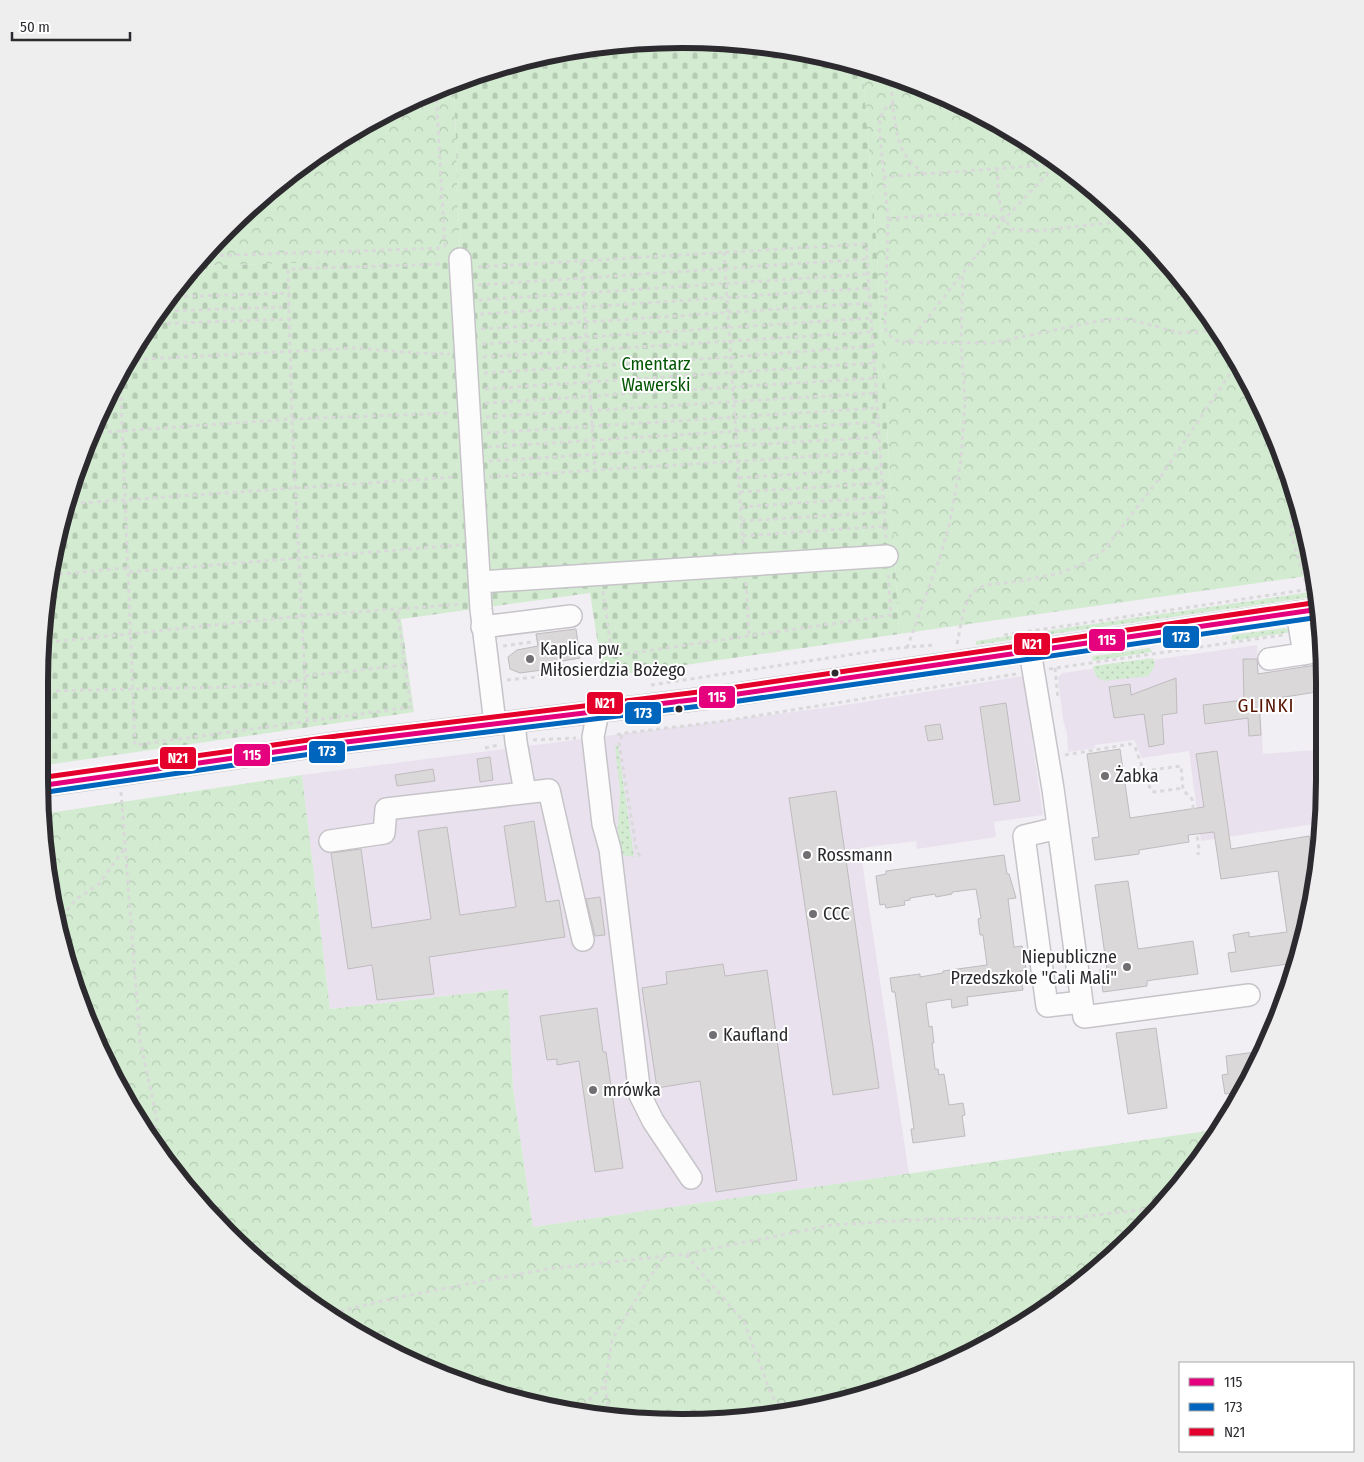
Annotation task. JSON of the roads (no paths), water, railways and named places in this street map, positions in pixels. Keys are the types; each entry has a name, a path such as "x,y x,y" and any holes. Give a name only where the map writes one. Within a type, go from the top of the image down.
{"street":[{"path":"460,261 482,626 504,722 516,742 525,792"},
{"path":"480,592 601,575 887,556"},
{"path":"48,785 504,722 552,728 598,712 737,694 1039,660 1310,610 1309,646 1269,659"},
{"path":"482,626 570,616"},
{"path":"1039,660 1053,789 1084,1017 1249,995"},
{"path":"598,712 593,737 603,824 610,848 640,1095 652,1121 691,1178"},
{"path":"330,841 384,833 386,809 549,790 583,940"},
{"path":"1058,828 1024,836 1047,1006 1082,1002"}],"place":[{"name":"Kaplica pw. Miłosierdzia Bożego","path":"530,659"},
{"name":"Żabka","path":"1105,776"},
{"name":"Rossmann","path":"807,855"},
{"name":"CCC","path":"813,914"},
{"name":"Niepubliczne Przedszkole \"Cali Mali\"","path":"1127,967"},
{"name":"Kaufland","path":"713,1035"},
{"name":"mrówka","path":"593,1090"}],"district":[{"name":"GLINKI","path":"1266,705"}],"park label":[{"name":"Cmentarz Wawerski","path":"656,374"}]}
